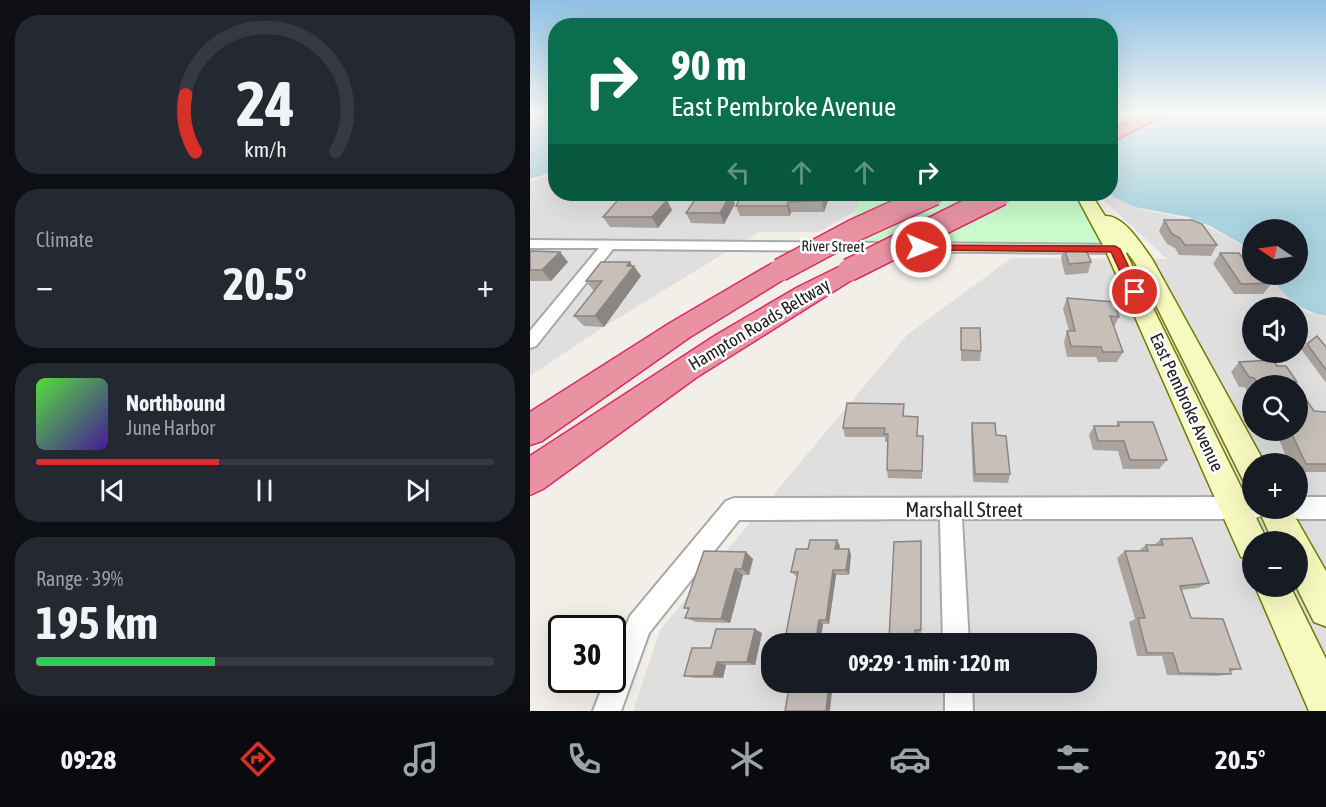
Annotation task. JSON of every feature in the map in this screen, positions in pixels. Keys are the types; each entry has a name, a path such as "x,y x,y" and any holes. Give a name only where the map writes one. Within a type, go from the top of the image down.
{"highway":[{"name":"Hampton Roads Beltway","path":"530,430 680,330 780,270 854,230 918,201"},
{"name":"Hampton Roads Beltway","path":"530,477 607,421 719,346 849,270 987,201"}],"main road":[{"name":"East Pembroke Avenue","path":"1088,201 1125,249 1243,453"},
{"name":"East Pembroke Avenue","path":"1125,249 1242,502"},
{"path":"1308,574 1326,609"},
{"path":"1277,597 1326,706"}],"street":[{"name":"River Street","path":"530,244 1125,249"},
{"path":"530,342 609,244"},
{"name":"Marshall Street","path":"607,711 639,625 734,509 1242,508"},
{"path":"1308,508 1326,508"},
{"path":"951,510 956,633"},
{"path":"958,693 959,711"}],"shaded area":[{"path":"548,176 548,201 864,201 862,208 818,232 759,232 594,333 530,376 530,182"},
{"path":"1118,199 1135,208 1192,220 1221,233 1242,246 1242,285 1281,285 1292,297 1242,297 1242,363 1308,363 1308,312 1326,317 1326,711 633,711 660,630 907,335 1011,258 1167,259 1105,201"}],"green space":[{"path":"860,201 1082,201 1117,249 841,248"}],"water":[{"path":"530,147 548,147 548,173 530,179"},
{"path":"1118,147 1326,147 1326,316 1308,310 1308,297 1288,297 1278,285 1308,285 1308,219 1242,219 1242,245 1212,227 1188,217 1134,207 1118,199"}],"building":[{"path":"617,201 666,201 652,217 603,217"},
{"path":"694,201 727,201 720,213 686,213"},
{"path":"738,201 822,201 788,202 787,206 736,206"},
{"path":"1164,220 1192,220 1202,224 1217,245 1185,245 1180,238 1172,234"},
{"path":"1064,247 1085,247 1091,262 1069,264"},
{"path":"530,251 560,252 542,270 530,270"},
{"path":"1220,253 1239,253 1242,257 1241,284"},
{"path":"601,262 630,262 627,266 634,266 595,316 574,316 602,281 586,281"},
{"path":"1067,298 1114,302 1119,317 1110,316 1123,352 1103,352 1101,347 1071,346 1067,331 1075,331"},
{"path":"961,328 980,328 981,351 961,350"},
{"path":"1317,336 1327,348 1327,371 1308,345"},
{"path":"1239,362 1275,363 1277,366 1286,366 1292,375 1248,375"},
{"path":"1308,402 1314,411 1327,412 1327,464 1308,464 1308,453 1301,453 1295,441 1308,441"},
{"path":"847,403 904,404 903,416 918,417 917,436 923,436 922,471 887,470 888,434 884,434 885,428 843,428"},
{"path":"1118,422 1153,422 1167,460 1130,460 1124,441 1098,441 1094,426 1119,426"},
{"path":"972,423 995,423 996,435 1006,436 1010,474 975,474"},
{"path":"1192,538 1209,583 1180,586 1191,618 1223,619 1241,669 1230,669 1231,674 1179,673 1173,653 1147,653 1138,618 1145,618 1125,551 1148,551 1146,545 1163,545 1161,539"},
{"path":"810,540 837,540 835,549 849,549 846,570 833,570 826,620 819,620 817,633 786,633 798,572 791,572 796,549 808,549"},
{"path":"921,541 921,630 915,630 915,633 889,633 894,542"},
{"path":"704,551 746,552 742,569 735,569 721,619 685,618 689,608 684,608"},
{"path":"716,629 755,629 747,662 717,662 713,676 684,676 692,648 711,648"},
{"path":"788,693 828,693 826,711 785,711"}],"route":[{"path":"921,247 1115,249 1135,292"}]}
